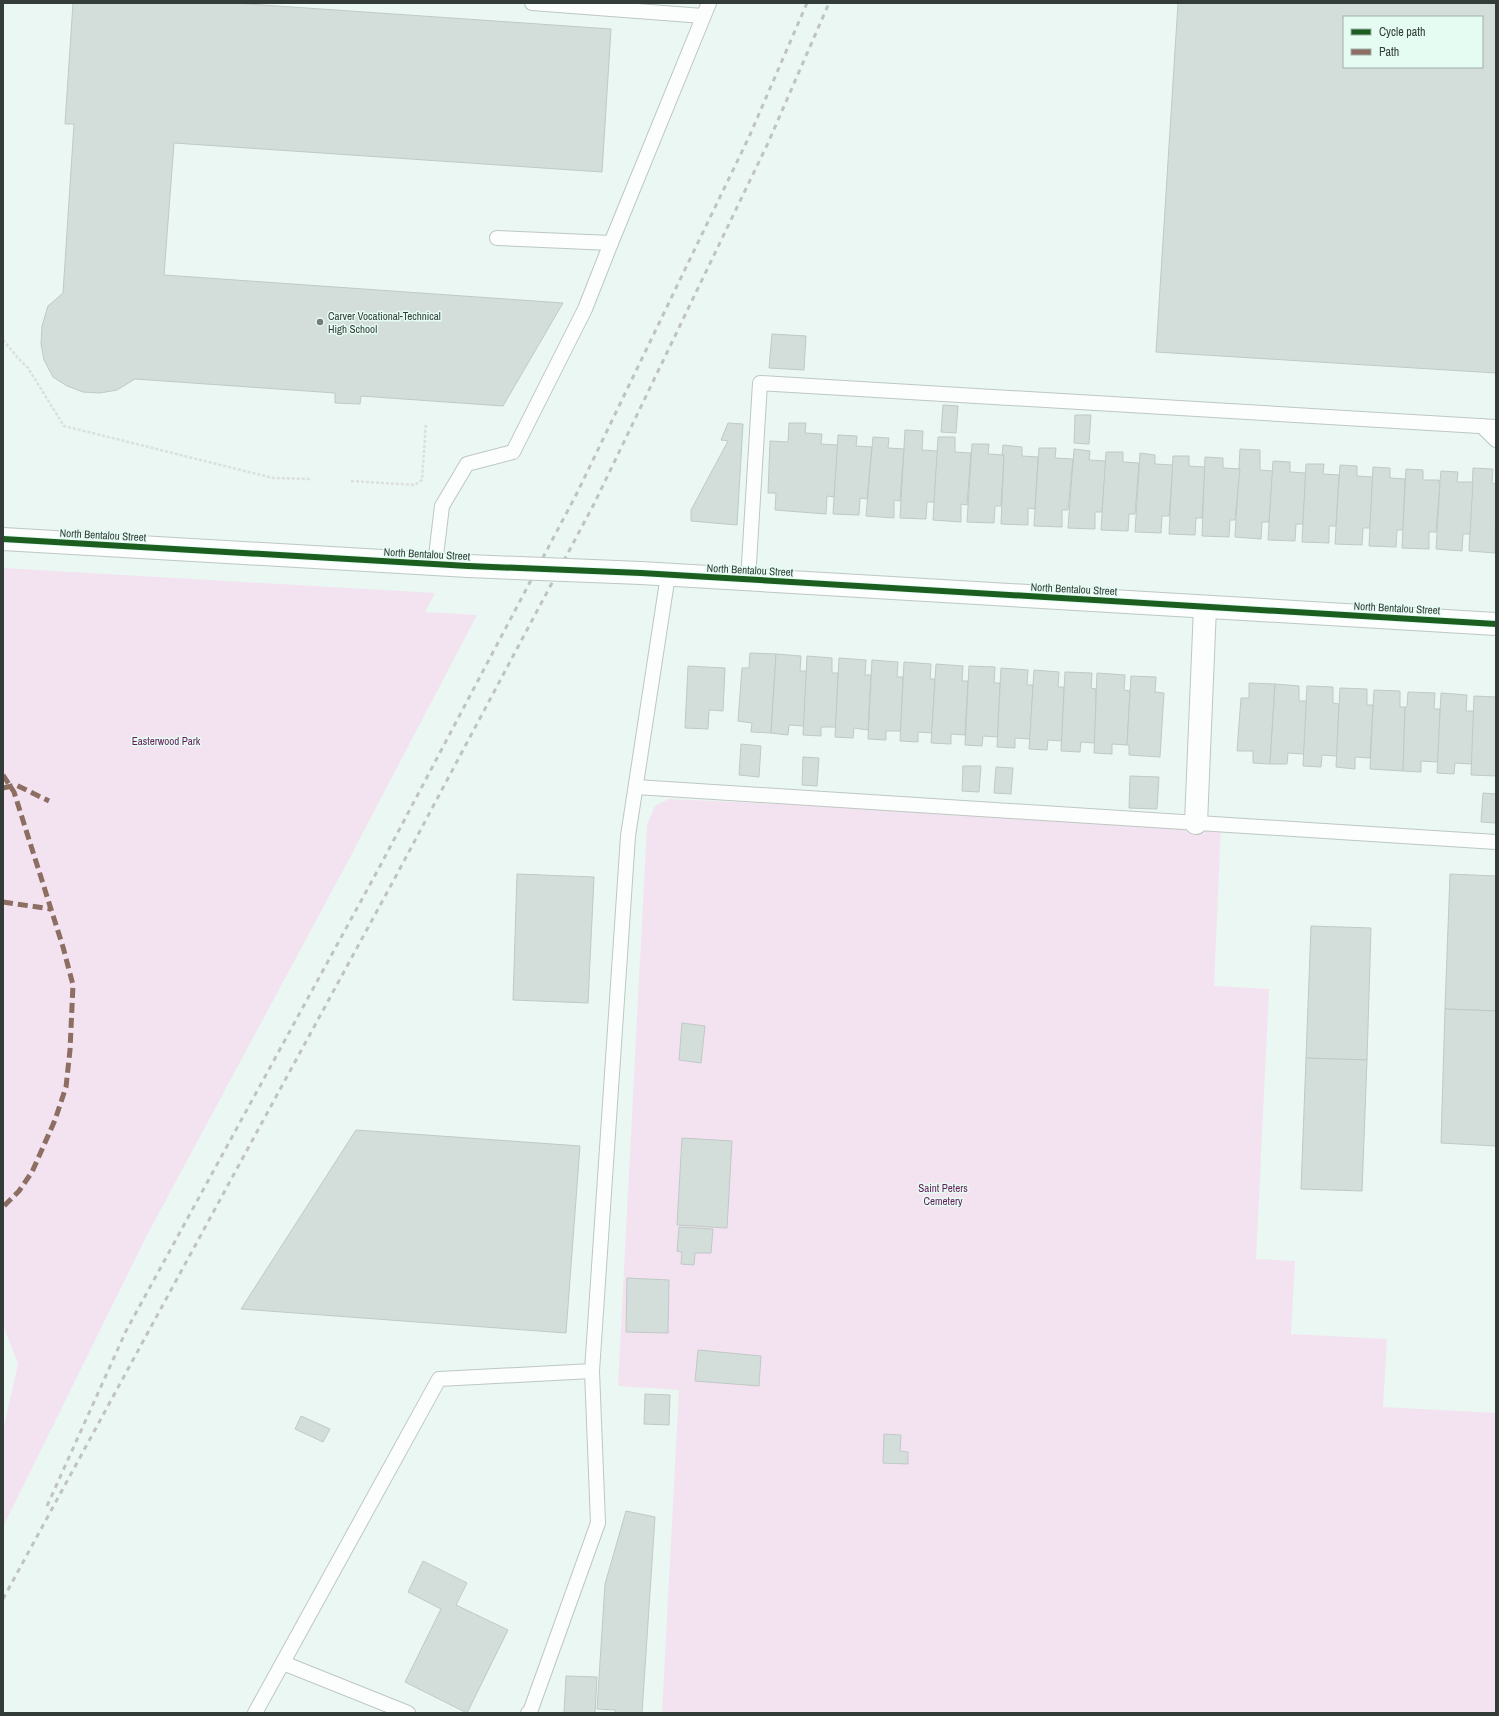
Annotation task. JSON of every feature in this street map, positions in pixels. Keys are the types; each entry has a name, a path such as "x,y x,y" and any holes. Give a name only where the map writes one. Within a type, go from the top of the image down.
{"street":[{"name":"North Bentalou Street","path":"3,539 468,566 641,573 1496,624"},
{"path":"1196,823 1205,607"}],"lane":[{"path":"532,3 703,16"},
{"path":"435,564 442,506 467,464 513,452 585,309 610,243 709,3"},
{"path":"497,238 610,243"},
{"path":"748,580 760,383 1489,426 1496,440"},
{"path":"528,1713 530,1712 598,1523 592,1371 628,836 668,575"},
{"path":"636,787 1496,842"},
{"path":"255,1713 439,1379 592,1371"},
{"path":"283,1663 408,1713"}],"path":[{"path":"3,340 28,368 64,426 274,478 310,479"},
{"path":"351,481 415,485 422,480 426,423"}],"green space":[{"name":"Easterwood Park","path":"3,568 435,593 425,612 477,615 347,863 146,1237 3,1527 3,1431 18,1364 3,1325"},
{"name":"Saint Peters Cemetery","path":"669,799 1221,824 1214,986 1269,989 1256,1259 1295,1261 1291,1334 1387,1339 1383,1407 1496,1413 1496,1713 662,1713 679,1390 618,1386 647,825 655,806"}],"building":[{"path":"73,3 234,3 611,29 602,172 174,143 164,275 563,303 503,406 361,396 360,404 335,403 335,393 135,379 117,390 100,393 83,392 67,386 53,377 44,360 41,344 42,326 48,306 63,293 74,124 65,124"},
{"path":"1178,3 1496,3 1496,373 1156,352"},
{"path":"772,334 806,336 804,370 769,368"},
{"path":"943,405 958,406 956,433 941,432"},
{"path":"1075,415 1091,415 1089,444 1074,443"},
{"path":"728,423 743,424 737,525 691,521 691,510 728,441 721,440"},
{"path":"789,423 806,423 805,433 822,434 821,444 838,445 834,497 827,496 826,514 775,510 776,493 768,493 770,441 788,442"},
{"path":"905,430 923,431 922,450 938,451 934,502 927,502 926,519 900,518"},
{"path":"838,435 857,436 856,446 872,447 867,499 860,498 859,515 833,514"},
{"path":"873,437 889,438 888,448 904,449 900,501 894,500 894,518 866,516"},
{"path":"938,437 955,437 955,452 971,453 967,505 961,504 961,522 933,520"},
{"path":"972,444 989,444 988,454 1004,455 1001,506 995,506 994,523 967,522"},
{"path":"1003,445 1022,447 1022,456 1038,457 1035,509 1028,508 1028,525 1001,524 1004,455 1002,455"},
{"path":"1039,448 1056,448 1055,458 1073,459 1068,510 1062,510 1062,527 1034,526"},
{"path":"1074,449 1090,451 1089,460 1106,461 1102,512 1095,512 1095,529 1068,528"},
{"path":"1240,449 1260,450 1260,470 1273,471 1269,522 1262,522 1261,539 1235,537"},
{"path":"1106,452 1123,452 1123,462 1139,463 1135,514 1129,514 1128,531 1101,530"},
{"path":"1140,453 1155,455 1155,464 1173,465 1169,516 1162,516 1161,533 1135,532"},
{"path":"1173,456 1189,456 1189,466 1205,467 1202,518 1196,518 1195,535 1169,534"},
{"path":"1205,457 1223,458 1223,468 1240,469 1235,520 1230,520 1229,537 1202,536"},
{"path":"1273,461 1290,462 1290,472 1306,473 1303,524 1296,524 1295,541 1268,540"},
{"path":"1306,464 1324,464 1323,474 1339,475 1336,526 1329,526 1329,543 1302,542"},
{"path":"1340,465 1357,466 1357,476 1373,477 1370,528 1363,528 1362,545 1335,544"},
{"path":"1373,467 1390,468 1390,478 1405,479 1403,530 1397,530 1396,547 1369,546"},
{"path":"1473,468 1493,469 1492,483 1496,484 1495,553 1469,551"},
{"path":"1406,469 1423,470 1423,480 1438,480 1440,484 1436,532 1429,532 1429,549 1402,548"},
{"path":"1441,471 1458,472 1457,482 1473,482 1470,534 1463,534 1462,551 1436,549 1440,484 1438,480 1440,481"},
{"path":"750,653 776,654 771,733 751,732 752,723 738,721 742,668 749,668"},
{"path":"776,654 801,656 800,671 807,671 804,726 789,725 788,735 771,733"},
{"path":"807,656 832,658 832,673 838,673 836,727 821,727 821,736 803,735"},
{"path":"839,658 866,660 865,675 871,675 868,730 854,728 853,738 835,737"},
{"path":"872,660 898,662 897,677 903,677 901,731 886,731 886,740 868,739"},
{"path":"904,662 931,664 930,679 935,679 932,733 918,732 918,742 900,741"},
{"path":"936,664 963,666 962,681 968,681 965,735 951,734 951,744 931,743"},
{"path":"688,666 725,668 723,711 709,710 708,729 685,728"},
{"path":"969,666 995,667 994,683 1000,683 998,737 983,736 982,746 965,745"},
{"path":"1001,668 1028,670 1027,685 1033,685 1030,739 1015,738 1015,748 997,747"},
{"path":"1034,670 1059,672 1058,687 1064,687 1062,741 1048,740 1047,750 1029,749"},
{"path":"1065,672 1092,673 1091,688 1096,689 1095,743 1081,742 1080,752 1061,751"},
{"path":"1097,673 1125,675 1124,690 1130,691 1127,745 1112,744 1112,754 1094,753"},
{"path":"1131,676 1156,677 1155,692 1164,693 1160,757 1129,755 1129,745 1127,745"},
{"path":"1249,683 1275,684 1270,764 1253,763 1253,751 1237,751 1241,698 1249,698"},
{"path":"1275,684 1299,686 1299,701 1307,701 1304,754 1288,753 1287,764 1270,764"},
{"path":"1307,686 1333,687 1333,703 1339,704 1337,756 1322,755 1321,767 1303,766"},
{"path":"1340,688 1367,689 1367,705 1373,705 1370,758 1355,757 1355,769 1336,767"},
{"path":"1374,690 1400,691 1400,707 1405,707 1403,771 1370,769"},
{"path":"1408,692 1435,693 1434,709 1440,709 1438,762 1421,761 1421,772 1403,771 1405,707 1407,707"},
{"path":"1441,693 1467,695 1466,711 1474,711 1472,764 1455,763 1454,774 1437,773"},
{"path":"1474,696 1496,697 1496,776 1471,775"},
{"path":"741,744 761,746 759,777 739,775"},
{"path":"803,757 819,758 817,786 802,785"},
{"path":"963,766 981,766 979,792 962,791"},
{"path":"996,767 1013,768 1011,794 994,793"},
{"path":"1130,776 1159,777 1157,809 1129,808"},
{"path":"1483,793 1496,794 1496,823 1481,822"},
{"path":"517,874 594,877 588,1003 513,1000"},
{"path":"1450,874 1496,876 1496,1011 1445,1009"},
{"path":"1311,926 1371,928 1367,1060 1306,1058"},
{"path":"1445,1009 1496,1011 1496,1146 1441,1143"},
{"path":"682,1023 705,1026 701,1063 679,1060"},
{"path":"1306,1058 1367,1060 1362,1191 1301,1189"},
{"path":"356,1130 580,1146 566,1333 241,1309"},
{"path":"682,1138 732,1141 727,1228 677,1225"},
{"path":"679,1227 713,1229 711,1253 695,1253 694,1265 681,1264 682,1252 677,1251"},
{"path":"627,1278 669,1280 668,1333 626,1332"},
{"path":"698,1350 761,1356 759,1386 695,1381"},
{"path":"645,1394 670,1395 669,1425 644,1424"},
{"path":"301,1416 330,1429 323,1442 295,1429"},
{"path":"884,1434 901,1435 900,1451 908,1452 908,1464 883,1463"},
{"path":"626,1511 655,1517 642,1713 615,1713 615,1710 597,1709 605,1584"},
{"path":"423,1561 467,1583 456,1605 508,1630 467,1713 405,1682 441,1609 408,1592"},
{"path":"566,1676 597,1677 595,1713 564,1713"}],"railway":[{"path":"47,1506 126,1331 379,868 576,495 749,137 807,3"},
{"path":"3,1599 396,876 594,504 768,143 829,3"}],"marked path":[{"path":"3,775 14,792 63,947 73,985 70,1050 66,1087 55,1120 32,1172 19,1191 3,1207"},
{"path":"3,788 16,785 49,801"},
{"path":"3,902 51,909"}],"cycle path":[{"path":"3,539 468,566 641,573 1496,624"}],"place":[{"name":"Carver Vocational-Technical High School","path":"320,322"}]}
